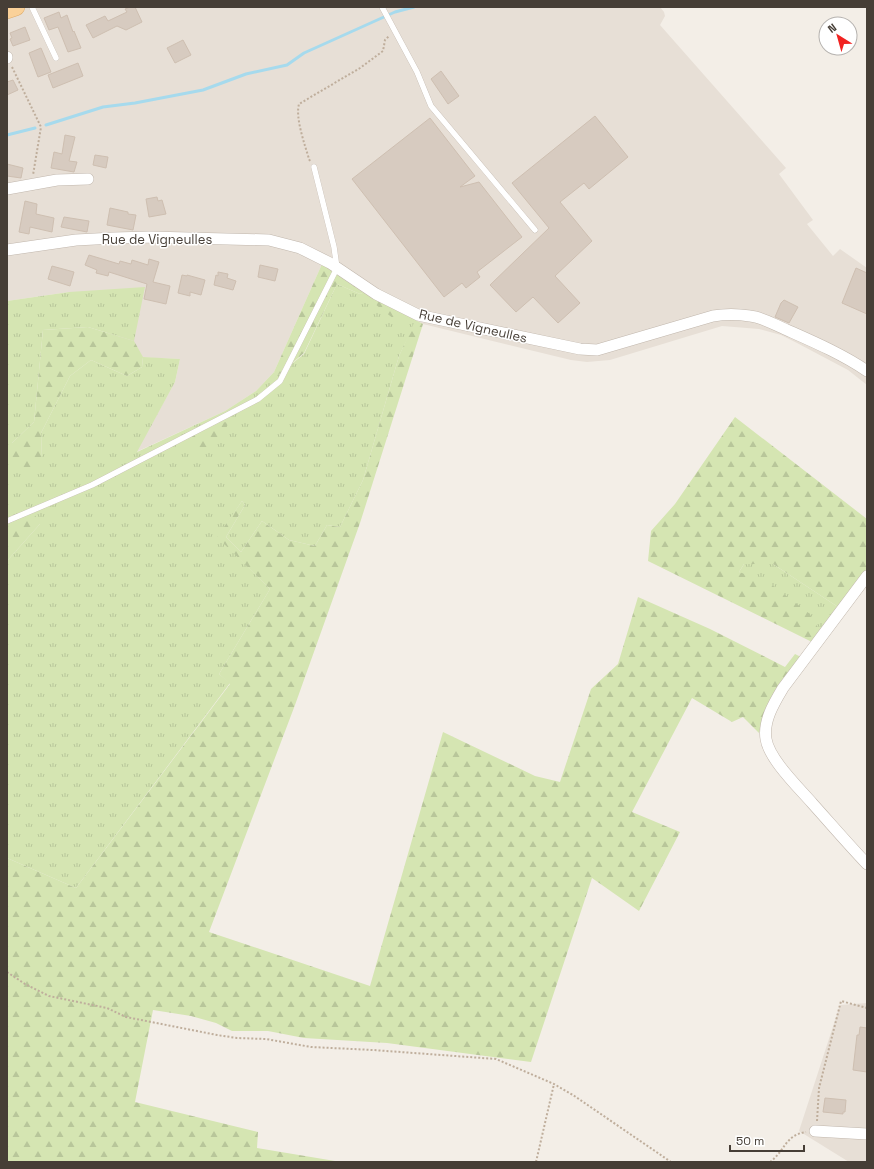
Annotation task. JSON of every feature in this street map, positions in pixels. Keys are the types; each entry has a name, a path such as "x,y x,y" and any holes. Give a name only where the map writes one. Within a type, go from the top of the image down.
{"main road":[{"path":"7,10 16,7"}],"street":[{"path":"7,190 57,180 88,179"},
{"name":"Rue de Vigneulles","path":"7,250 76,240 150,237 263,240 300,248 330,263 376,294 418,315 580,349 596,350 713,316 724,314 751,316 768,321 809,340 853,361 867,371"},
{"path":"867,576 783,688 772,705 767,723 765,739 771,754 786,774 867,864"},
{"path":"815,1131 867,1134"}],"lane":[{"path":"32,7 56,58"},
{"path":"382,7 417,72 431,106 535,230"},
{"path":"7,521 92,485 258,399 280,381 337,268 334,247 314,167"}],"path":[{"path":"314,167 309,159 303,138 297,109 299,104 360,68 383,51 385,40 394,28"},
{"path":"7,58 41,127 31,184"},
{"path":"7,972 25,984 49,996 107,1008 126,1017 217,1035 237,1038 266,1039 311,1047 496,1059 554,1084 573,1095 671,1162"},
{"path":"770,1162 777,1157 788,1140 800,1133 815,1131 819,1088 840,1000 867,1008"},
{"path":"536,1162 554,1084"}],"shaded area":[{"path":"7,7 660,7 665,16 660,25 786,168 779,174 813,220 807,224 833,256 840,249 867,268 867,385 848,370 797,343 781,335 759,329 722,326 610,360 587,362 571,360 423,324 377,299 322,264 274,372 256,391 225,411 136,452 175,382 180,359 131,357 69,292 7,301"},
{"path":"867,1003 867,1162 849,1162 799,1131 840,1005"}],"green space":[{"path":"322,264 367,291 360,294 337,284 304,353 277,376 274,372"},
{"path":"337,284 360,294 367,291 415,323 399,356 363,480 340,527 327,525 315,546 289,540 262,521 241,552 226,537 245,505 242,501 218,537 270,589 219,674 230,683 76,888 7,858 7,561 40,524 7,521 7,301 69,292 145,287 134,341 88,327 43,330 34,422 12,443 42,458 41,433 70,376 91,360 127,376 142,367 143,357 180,359 175,382 137,452 225,411 256,391 274,372 278,375 304,354"},
{"path":"377,299 423,324 360,523 295,705 209,932 370,986 443,732 535,776 560,782 591,689 618,664 638,597 710,629 785,667 795,654 801,657 763,719 759,733 743,717 732,722 692,698 632,812 680,832 639,911 592,878 531,1062 387,1043 304,1038 268,1031 232,1031 216,1023 191,1016 153,1010 135,1102 258,1132 257,1148 341,1162 7,1162 7,858 76,888 230,684 219,674 270,589 217,537 242,501 245,505 226,537 241,552 262,521 289,540 315,546 327,525 340,527 363,480 399,356 414,323 394,319 375,304"},
{"path":"88,327 134,341 143,357 142,367 127,376 91,360 70,376 41,433 42,458 30,472 12,465 12,443 34,422 43,330"},
{"path":"735,417 867,519 867,568 838,607 773,564 744,564 739,572 768,582 810,614 820,631 812,642 648,561 651,531 675,504"},
{"path":"229,422 222,437 201,451 184,445 184,437 211,423"},
{"path":"32,510 40,524 7,561 7,521"},
{"path":"744,564 773,564 838,607 820,631 739,572"}],"building":[{"path":"135,7 142,22 126,30 117,26 93,38 86,25 105,16 108,21 127,12 125,9"},
{"path":"59,12 61,18 67,15 81,48 68,52 58,27 49,30 44,18"},
{"path":"25,27 30,40 13,46 10,39 12,38 10,33"},
{"path":"183,40 191,55 175,63 167,48"},
{"path":"41,48 51,72 38,77 29,53"},
{"path":"78,63 83,76 53,88 48,75"},
{"path":"441,71 459,96 448,104 431,79"},
{"path":"13,80 18,90 7,95 7,82"},
{"path":"595,116 628,157 589,189 584,183 560,202 592,241 555,276 580,303 558,323 533,297 516,312 490,285 549,228 512,183"},
{"path":"430,118 475,176 460,187 479,182 522,237 477,272 480,277 466,288 462,283 444,297 352,179"},
{"path":"65,135 75,137 69,161 77,162 74,172 51,168 54,152 62,154"},
{"path":"95,155 108,157 106,168 93,165"},
{"path":"7,164 23,168 21,178 7,176"},
{"path":"157,197 158,201 162,200 166,214 149,217 146,199"},
{"path":"25,201 37,204 36,214 54,218 52,232 30,227 29,234 19,232"},
{"path":"110,208 136,215 133,230 107,225"},
{"path":"64,217 89,221 87,232 61,227"},
{"path":"89,255 119,264 120,261 131,264 132,260 148,265 149,259 159,262 153,282 170,286 166,304 144,299 147,284 109,272 108,276 96,273 97,270 85,265"},
{"path":"260,265 278,269 275,281 258,277"},
{"path":"52,266 74,272 70,286 48,279"},
{"path":"856,268 867,273 867,314 842,303"},
{"path":"218,272 228,274 227,278 236,281 233,290 214,285"},
{"path":"182,275 205,280 201,295 190,292 190,296 178,293"},
{"path":"784,300 798,307 789,323 775,317 781,303"},
{"path":"860,1027 867,1028 867,1072 853,1070 857,1035 859,1035"},
{"path":"825,1098 846,1100 845,1112 843,1112 843,1114 823,1112"}],"waterway":[{"path":"46,125 103,107 135,103 203,90 246,74 287,65 304,53 395,12 414,7"},
{"path":"7,135 35,128"}]}
